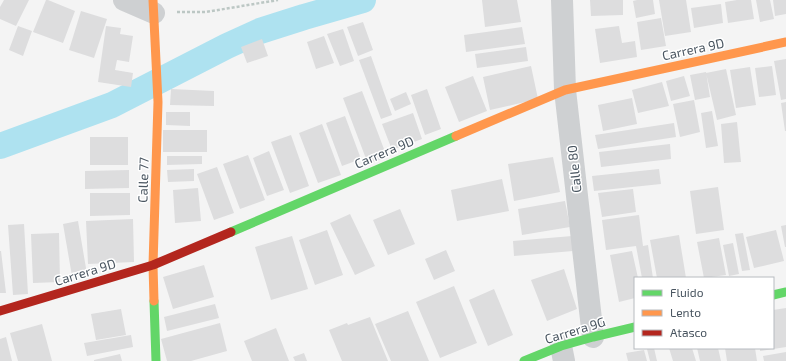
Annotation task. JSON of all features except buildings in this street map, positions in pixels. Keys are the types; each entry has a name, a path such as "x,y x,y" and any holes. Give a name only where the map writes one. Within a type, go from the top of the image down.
{"street":[{"path":"124,0 153,6"},
{"name":"Calle 80","path":"562,0 565,90 593,337"},
{"name":"Calle 77","path":"153,6 158,102 153,265 156,361"},
{"name":"Carrera 9D","path":"0,311 153,265 565,90 786,42"},
{"path":"774,295 786,292"},
{"name":"Carrera 9G","path":"524,361 563,353 593,337 634,327"}],"path":[{"path":"153,6 206,12 278,0"}],"waterway":[{"path":"0,146 112,105 227,46 260,31 363,0"}],"traffic: fast":[{"path":"231,232 456,136"},
{"path":"774,295 786,292"},
{"path":"154,301 156,361"},
{"path":"524,361 561,346 634,327"}],"traffic: slow":[{"path":"153,0 158,102 153,265 154,301"},
{"path":"456,136 565,90 786,42"}],"traffic: jam":[{"path":"0,311 153,265 231,232"}]}
